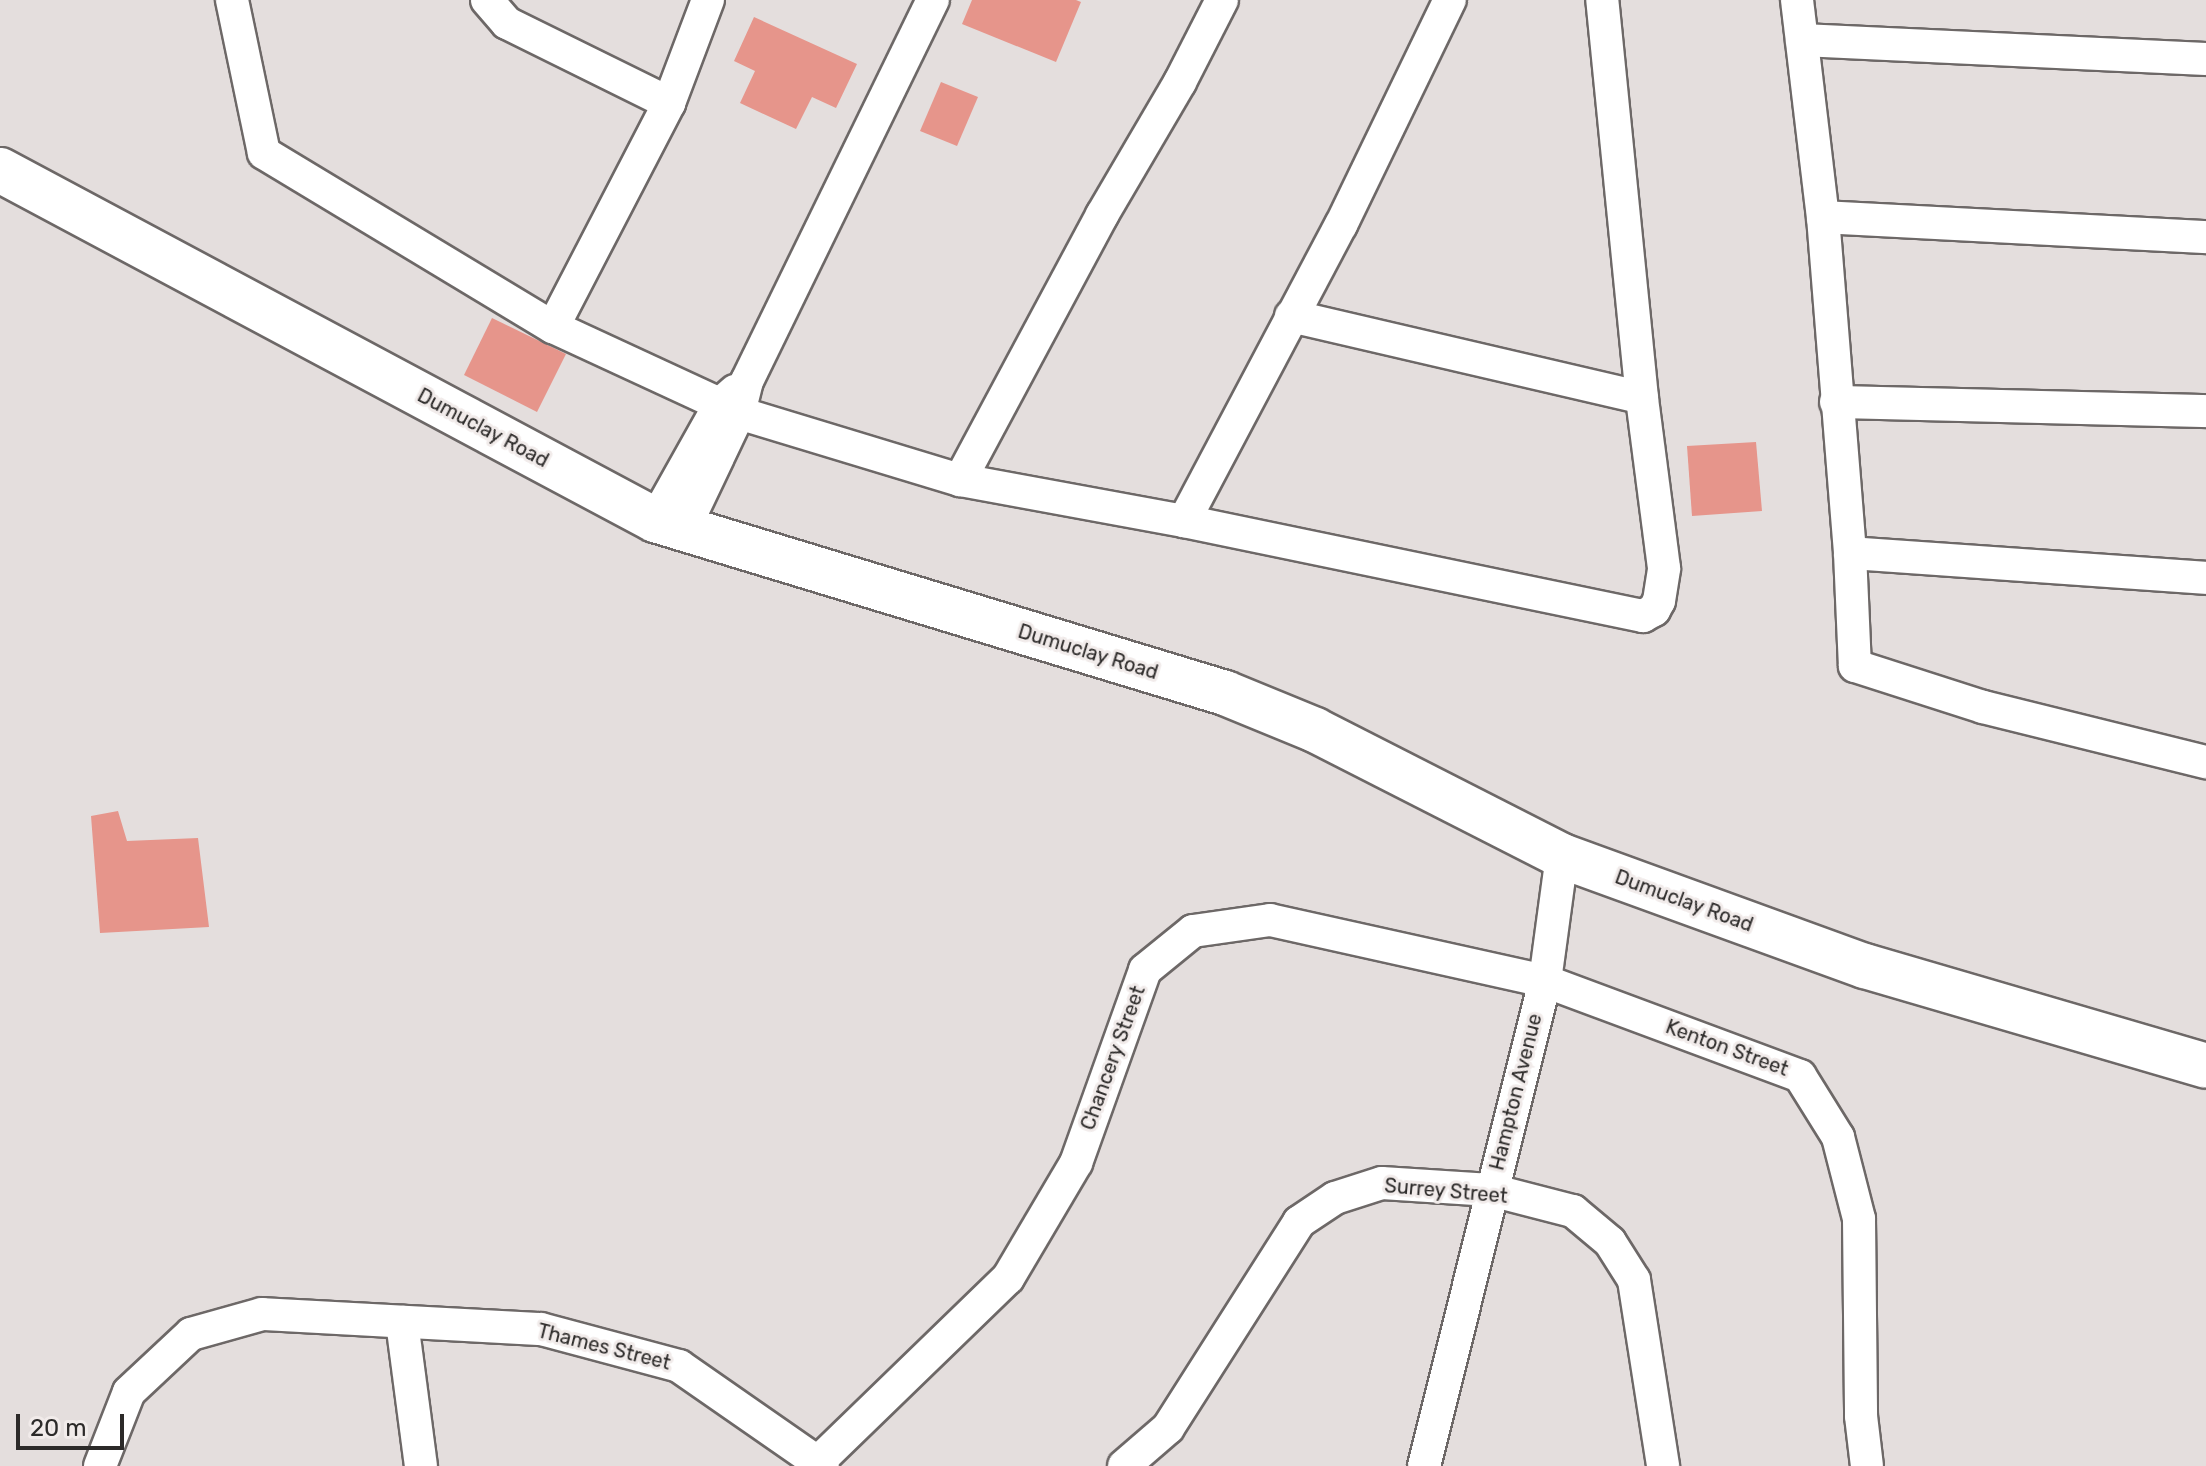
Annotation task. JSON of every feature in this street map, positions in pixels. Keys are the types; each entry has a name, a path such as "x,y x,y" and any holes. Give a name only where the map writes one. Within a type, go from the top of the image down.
{"street":[{"path":"232,0 264,153 553,327 729,408 960,480 1184,521 1643,616 1654,610 1659,601 1664,568 1642,398 1602,0"},
{"path":"487,0 507,23 669,103"},
{"path":"553,327 669,103 708,0"},
{"path":"669,525 729,408 747,381 933,0"},
{"path":"960,480 1102,215 1180,82 1222,0"},
{"path":"1184,521 1341,225 1450,0"},
{"path":"1797,0 1823,217 1850,553 1855,666 1983,707 2206,762"},
{"path":"1802,40 2206,59"},
{"name":"Dumuclay Road","path":"0,170 669,525 1225,693 1315,730 1562,856 1865,966 2206,1066"},
{"path":"1823,217 2206,237"},
{"path":"1291,316 1642,398"},
{"path":"1836,402 2206,411"},
{"path":"1850,553 2206,578"},
{"name":"Hampton Avenue","path":"1424,1466 1545,981 1562,856"},
{"name":"Chancery Street","path":"818,1464 1008,1278 1076,1163 1145,970 1193,931 1270,920 1545,981"},
{"name":"Kenton Street","path":"1545,981 1800,1076 1838,1137 1859,1219 1861,1416 1867,1466"},
{"name":"Surrey Street","path":"1124,1466 1168,1428 1299,1222 1335,1198 1382,1183 1491,1190 1573,1211 1610,1242 1634,1280 1663,1466"},
{"name":"Thames Street","path":"100,1466 129,1392 191,1334 262,1314 541,1329 679,1366 818,1464"},
{"path":"402,1322 421,1466"}],"building":[{"path":"972,0 1081,2 1056,62 962,24"},
{"path":"754,17 857,64 836,108 812,97 796,129 740,103 755,71 734,61"},
{"path":"941,82 978,97 957,146 920,131"},
{"path":"492,318 566,354 537,412 464,375"},
{"path":"1756,442 1762,511 1692,516 1687,446"},
{"path":"118,811 127,841 198,838 209,927 100,933 91,816"}]}
